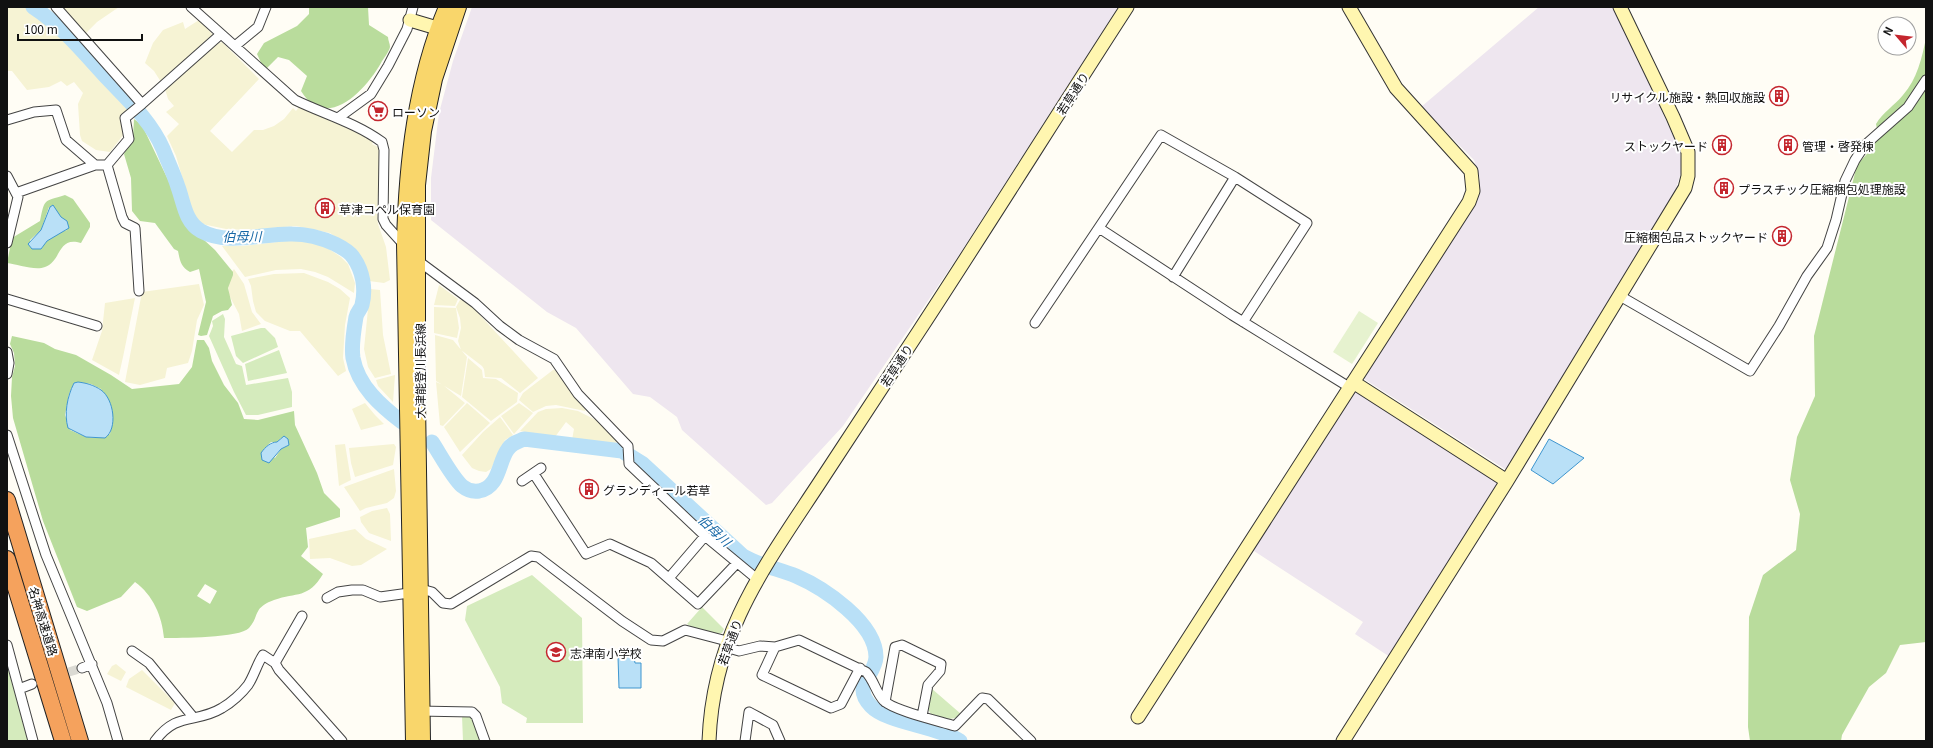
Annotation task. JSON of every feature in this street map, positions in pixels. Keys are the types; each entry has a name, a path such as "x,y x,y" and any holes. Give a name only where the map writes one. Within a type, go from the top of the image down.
{"highway":[{"name":"名神高速道路","path":"7,500 80,741"},
{"name":"名神高速道路","path":"7,559 63,741"}],"main road":[{"name":"大津能登川長浜線","path":"423,741 418,711 404,243 406,188 412,139 423,78 437,28 446,7"},
{"name":"大津能登川長浜線","path":"415,591 418,401 418,185 424,130 435,79 459,7"},
{"name":"大津能登川長浜線","path":"413,741 418,711"}],"street":[{"path":"56,7 142,104"},
{"path":"191,7 295,100 338,118 382,142 384,150 383,219 389,229 404,243 419,263 475,303 500,326 519,340 554,359 578,394 628,446 630,464 705,536 737,563 762,570"},
{"path":"235,46 258,27 266,7"},
{"name":"若草通り","path":"709,741 713,696 726,644 762,570 942,296 1127,7"},
{"path":"1138,717 1469,202 1473,191 1473,179 1471,171 1467,165 1396,88 1349,7"},
{"path":"1343,741 1507,481 1679,199 1686,182 1689,162 1688,152 1684,140 1620,7"},
{"path":"338,118 371,94 388,66 407,29 412,13 437,28"},
{"path":"16,193 95,165 107,165 129,139 125,118 221,34"},
{"path":"1620,296 1750,371 1779,326 1807,276 1827,248 1836,220 1845,180 1855,160 1865,145 1908,107 1926,80"},
{"path":"7,120 34,112 56,110 66,140 95,165"},
{"path":"1035,323 1161,134 1235,177 1307,223 1244,322"},
{"path":"107,165 122,217 125,223 135,228 139,291"},
{"path":"7,176 18,197 7,243"},
{"path":"1173,277 1235,177"},
{"path":"1099,228 1244,322 1351,385 1507,481"},
{"path":"7,300 96,326"},
{"path":"7,352 9,362 7,374"},
{"path":"7,435 46,555 92,664 118,741"},
{"path":"522,481 537,471 586,554 610,544 651,563 700,604 737,563"},
{"path":"669,578 705,536"},
{"path":"327,598 338,592 352,590 362,590 380,597 415,591 432,592 443,603 451,604 517,563 531,556 538,557 622,621 650,640 663,640 685,630 726,644 739,651 760,646 775,647 799,640 866,673 885,702 922,716 955,726 982,698 988,699 1031,741"},
{"path":"275,662 302,616"},
{"path":"7,645 33,741"},
{"path":"885,702 895,647 902,645 941,664 940,671 928,684 922,716"},
{"path":"775,647 762,675 831,708 841,704 866,673"},
{"path":"132,651 149,663 193,717"},
{"path":"155,741 167,727 193,717 217,711 241,693 247,686 263,655 275,662 279,670 342,741"},
{"path":"82,668 92,664"},
{"path":"18,689 32,684"},
{"path":"418,711 472,712 476,716 485,741"},
{"path":"745,741 749,712 773,725 780,741"}],"shaded area":[{"path":"7,7 31,7 50,21 130,107 121,115 124,134 110,152 96,150 82,141 80,135 78,104 83,93 74,82 67,86 61,81 49,87 27,90 12,71 7,71"},
{"path":"60,7 119,7 97,22 84,35"},
{"path":"472,7 1118,7 959,255 843,426 772,503 766,505 682,430 677,417 650,397 633,394 576,328 547,312 431,220 431,178 439,113 453,61"},
{"path":"1539,7 1614,7 1680,151 1682,170 1675,191 1580,347 1508,471 1364,379 1478,200 1480,178 1474,160 1421,107"},
{"path":"199,20 214,36 161,82 154,71 145,63 153,43 163,30 183,22 185,29"},
{"path":"222,42 259,79 210,131 232,152 254,130 263,130 274,126 284,119 293,108 296,111 299,107 374,140 372,144 378,147 380,153 377,214 378,224 386,247 390,280 384,283 369,281 361,261 355,251 330,233 296,226 248,230 226,229 202,224 193,214 176,156 167,136 179,124 166,112 174,106 168,99 165,89 217,44"},
{"path":"294,240 309,241 326,247 341,257 348,264 355,283 354,293 328,277 301,269 276,270 245,277 222,246 243,246"},
{"path":"234,269 244,284 252,312 261,324 242,331 239,314 229,295 228,276"},
{"path":"304,273 328,282 340,289 350,298 345,325 343,358 346,371 338,376 300,331 290,331 265,321 256,312 251,286 248,279 274,274"},
{"path":"199,284 204,305 197,320 192,351 188,363 167,368 165,378 140,385 125,382 142,292"},
{"path":"439,285 458,299 455,306 434,305"},
{"path":"370,289 380,290 383,335 391,374 375,378 368,367 364,349"},
{"path":"135,298 119,375 92,360 102,331 105,303"},
{"path":"465,299 538,378 520,393 501,378 485,377 482,366 461,350 458,341 461,328 460,318 456,307 460,300"},
{"path":"434,307 456,308 459,328 457,338 434,333"},
{"path":"435,335 453,340 467,357 461,396 436,381"},
{"path":"468,358 482,370 483,378 496,379 518,393 517,402 491,421 462,397"},
{"path":"555,370 586,409 585,411 556,405 546,406 533,412 519,400 523,393"},
{"path":"395,375 393,402 378,386 376,380"},
{"path":"436,382 443,385 465,403 443,426 440,425"},
{"path":"1355,390 1501,485 1390,657 1355,634 1363,622 1251,549"},
{"path":"365,403 384,424 361,430 352,409"},
{"path":"467,403 490,423 460,452 444,427"},
{"path":"519,403 533,413 514,434 501,416"},
{"path":"562,408 578,411 602,424 617,442 572,440 574,429 566,422 555,437 520,431 538,412 546,409"},
{"path":"500,417 513,435 505,440 491,469 486,472 472,468 462,455 483,432"},
{"path":"345,444 351,480 339,486 335,445"},
{"path":"394,444 396,447 393,465 355,477 349,448"},
{"path":"394,469 396,491 394,498 387,503 360,511 344,487"},
{"path":"387,508 390,514 391,541 369,533 361,522 360,517 372,511"},
{"path":"355,529 366,539 387,549 361,565 352,566 330,558 310,559 309,539"},
{"path":"116,664 126,672 121,681 107,674 112,666"},
{"path":"142,670 175,703 171,710 126,687 129,679"}],"green space":[{"path":"309,7 368,7 369,25 388,37 390,46 389,49 374,74 355,95 344,103 333,108 322,108 311,103 301,91 307,76 289,60 278,57 267,68 263,67 257,54 264,43 297,26 309,14"},
{"path":"1926,38 1926,642 1900,645 1886,673 1869,687 1842,735 1841,741 1750,741 1748,727 1749,617 1763,575 1796,550 1800,514 1790,480 1797,437 1815,396 1814,336 1857,165 1874,146 1877,129 1876,124 1885,112 1903,95 1912,82 1921,61"},
{"path":"134,119 142,125 191,228 215,250 233,272 228,288 232,305 228,310 222,311 213,316 207,335 198,335 206,302 199,269 190,272 187,270 181,263 178,251 174,249 155,223 140,221 132,211 131,178 124,154 133,138"},
{"path":"65,195 73,199 90,223 90,227 81,243 68,243 60,250 54,260 45,267 31,268 7,263 12,238 40,221 46,202","holes":["49,207 63,219 67,230 60,232 47,241 41,249 32,249 30,240 41,230"]},
{"path":"1359,311 1378,323 1352,364 1333,352"},
{"path":"223,314 225,319 224,337 236,364 242,366 246,385 288,378 292,392 292,407 258,415 246,415 209,336 213,326 212,321"},
{"path":"265,328 275,338 278,347 243,363 236,356 231,336"},
{"path":"12,336 44,343 55,349 76,355 132,389 179,384 192,367 197,340 204,340 209,348 212,361 224,385 238,403 244,419 258,420 294,411 295,425 317,473 324,493 340,509 340,517 306,528 308,547 301,556 323,574 318,582 307,591 267,603 259,609 249,628 234,634 222,636 164,638 156,607 147,593 135,582 121,597 87,611 77,607 43,521 13,418 11,396 12,377 15,366 14,353 10,344","holes":["78,382 91,384 101,389 113,418 110,434 94,438 80,435 70,430 65,415 69,394 74,383","281,438 289,445 281,449 275,458 263,450 271,442 277,442","205,584 217,591 210,604 197,596"]},
{"path":"279,350 287,373 248,381 245,364"},
{"path":"532,575 582,618 583,723 526,723 527,718 502,703 500,687 465,620 467,606"},
{"path":"702,607 724,629 722,633 704,632 687,624"},
{"path":"7,665 28,741 7,741"},
{"path":"931,688 961,714 958,717 950,719 931,714 927,708"},
{"path":"462,716 468,716 474,720 478,727 482,741 463,741"}],"water":[{"path":"53,205 61,217 67,221 69,228 47,241 41,249 32,249 28,244 41,230 50,207"},
{"path":"78,382 90,384 98,388 109,400 113,414 113,421 112,428 105,438 86,437 68,428 66,411 68,400 74,383"},
{"path":"284,436 288,439 289,445 281,449 269,463 262,460 261,453 264,449 270,444 277,442"},
{"path":"1549,439 1584,458 1553,484 1531,470"},
{"path":"618,657 634,657 635,663 641,663 641,688 619,688"}],"waterway":[{"name":"伯母川","path":"33,7 44,14 72,40 130,102 152,129 163,149 188,217 201,231 223,238 246,238 281,234 298,234 320,238 345,249 351,255 359,268 364,286 362,305 356,317 353,337 352,353 356,368 365,386 386,409 402,422"},
{"name":"伯母川","path":"432,442 458,482 466,489 475,491 486,489 491,485 498,473 508,449 513,444 524,439 622,451 643,464 743,556 796,576 820,589 834,598 858,620 874,644 876,657 875,664 866,681 863,692 865,699 871,706 878,712 888,717 939,732 960,741"}],"tunnel":[{"path":"56,676 82,668"}],"place":[{"name":"リサイクル施設・熱回収施設","path":"1779,96"},
{"name":"ローソン","path":"378,111"},
{"name":"ストックヤード","path":"1722,145"},
{"name":"管理・啓発棟","path":"1788,145"},
{"name":"プラスチック圧縮梱包処理施設","path":"1724,188"},
{"name":"草津コペル保育園","path":"325,208"},
{"name":"圧縮梱包品ストックヤード","path":"1782,236"},
{"name":"グランディール若草","path":"589,489"},
{"name":"志津南小学校","path":"556,652"}]}
